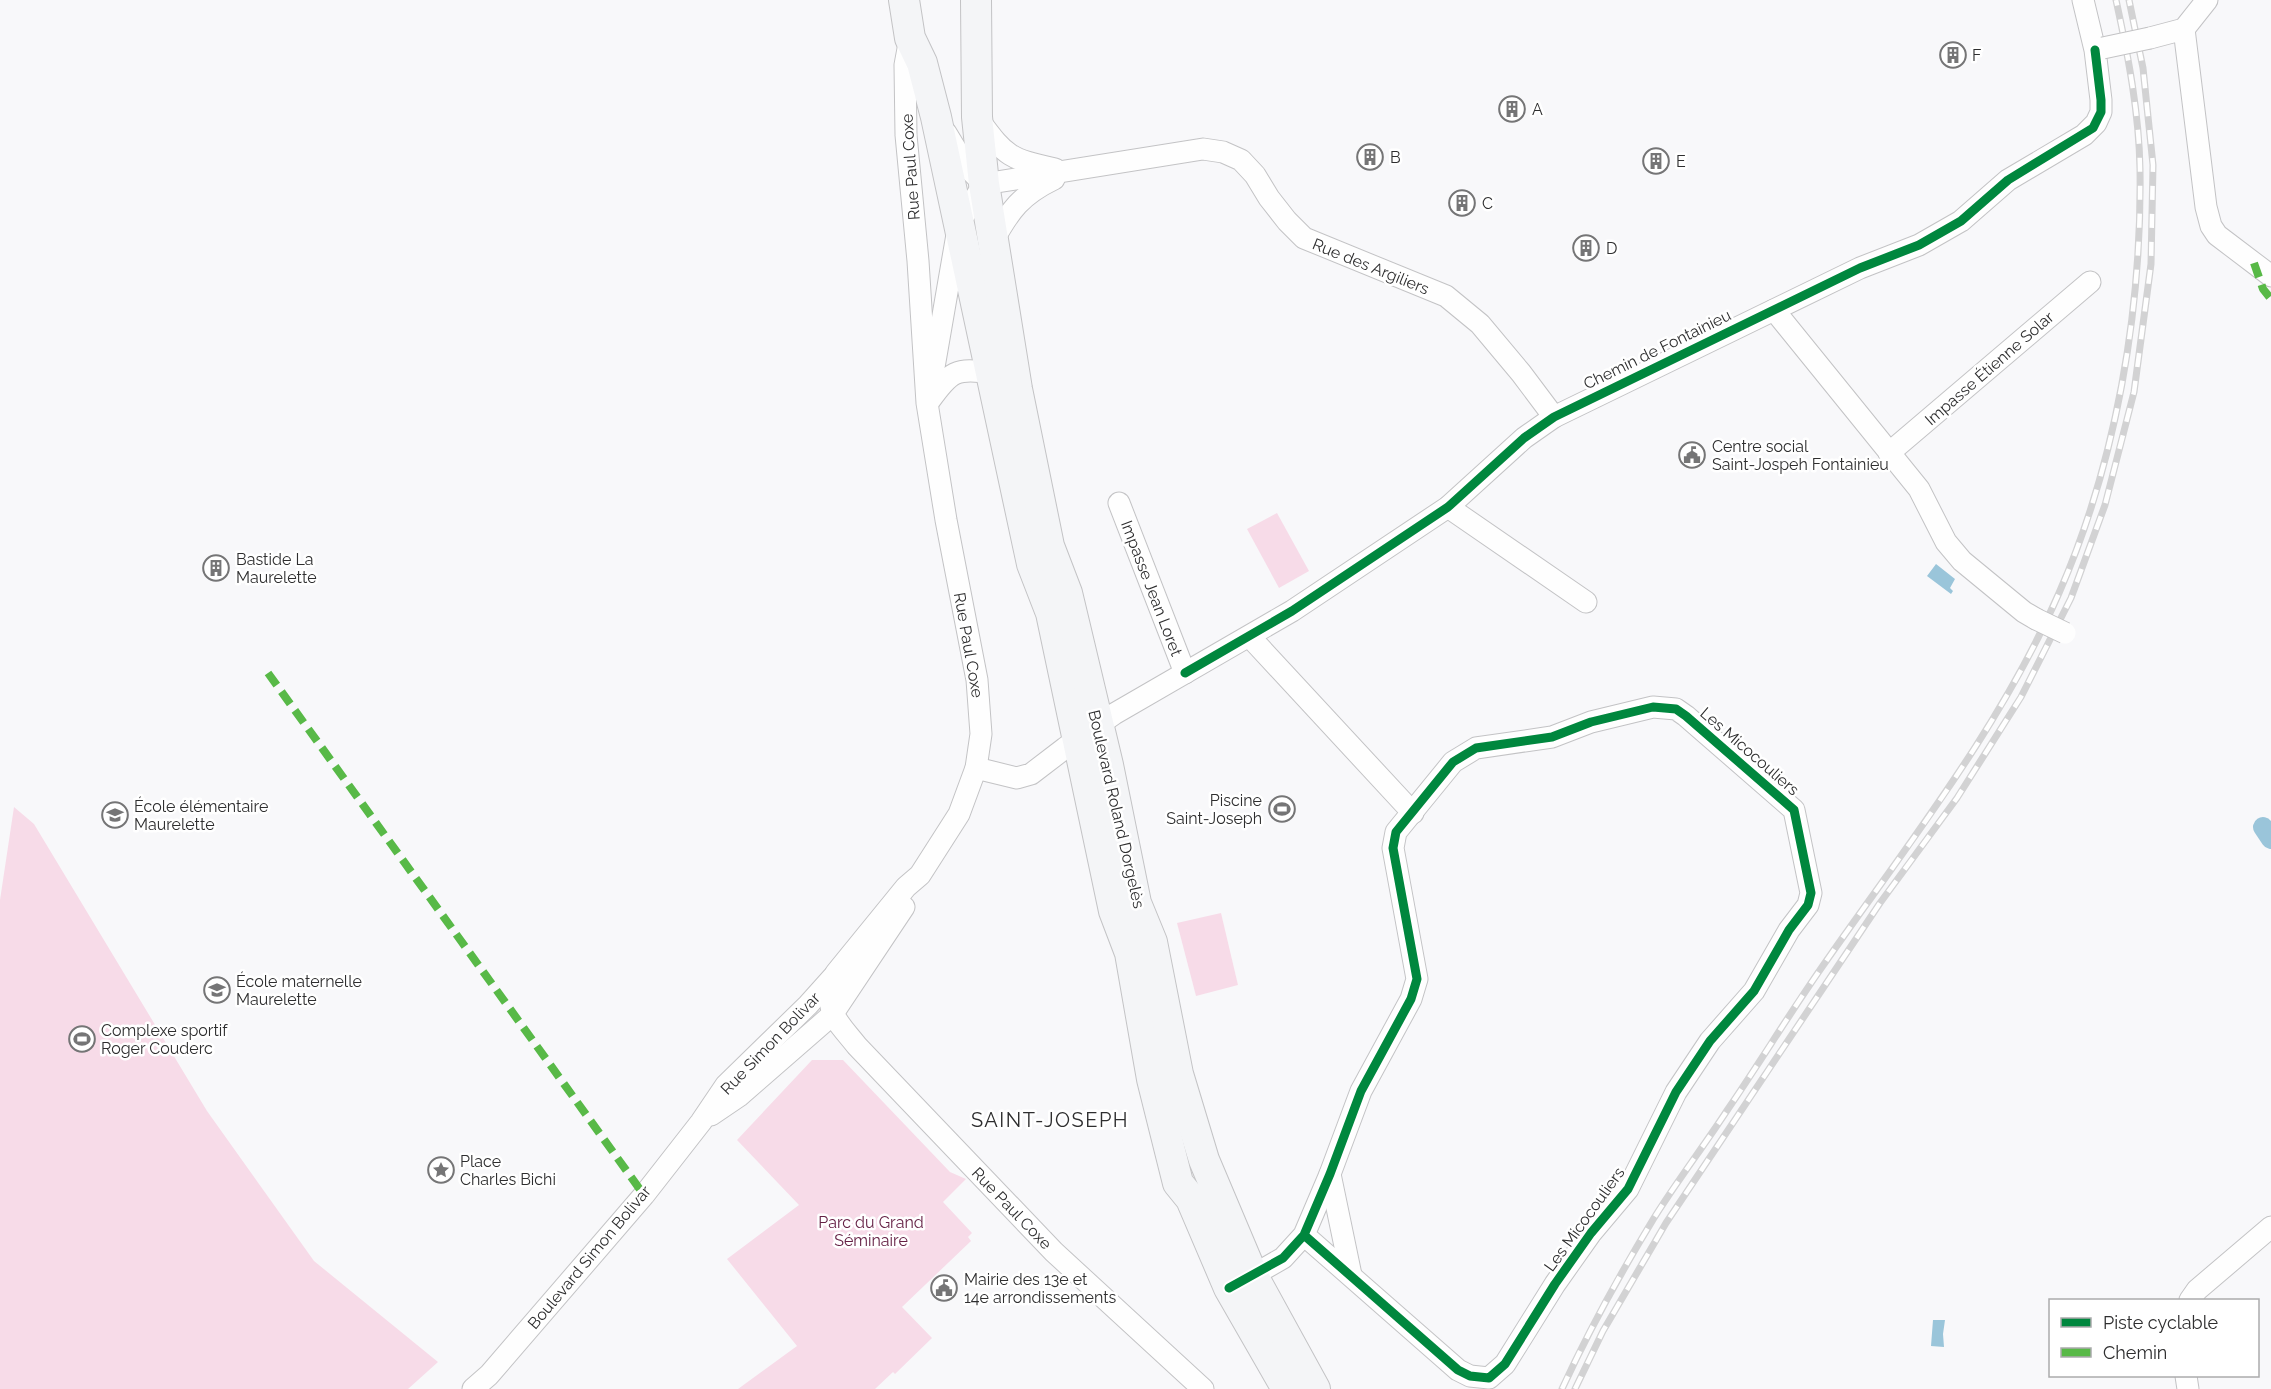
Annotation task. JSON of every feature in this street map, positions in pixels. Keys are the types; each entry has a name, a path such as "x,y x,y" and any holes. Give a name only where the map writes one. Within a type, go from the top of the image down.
{"main road":[{"name":"Boulevard Roland Dorgelès","path":"904,0 910,39 922,63 936,117 1032,564 1051,613 1088,732 1136,903 1152,942 1178,1074 1241,1282 1287,1389"},
{"name":"Boulevard Roland Dorgelès","path":"976,0 977,117 984,184 1017,389 1049,546 1067,593 1088,732"},
{"name":"Boulevard Roland Dorgelès","path":"1241,1282 1315,1389"}],"street":[{"name":"Chemin de Fontainieu","path":"976,768 1017,778 1031,774 1088,732 1185,673 1250,637 1448,507 1524,438 1554,417 1860,268 1919,245 1961,221 2008,180 2093,128 2101,112 2099,49 2083,0"},
{"path":"2099,49 2184,29 2207,0"},
{"path":"2184,29 2206,207 2211,226 2225,242 2271,276"},
{"name":"Rue Paul Coxe","path":"832,1015 908,902 920,875 959,814 976,768 981,735 977,680 946,520 927,403 918,261 906,135 905,65 910,39"},
{"path":"936,117 966,166 984,184"},
{"name":"Rue des Argiliers","path":"977,117 1006,153 1022,162 1067,172"},
{"name":"Rue des Argiliers","path":"984,184 1203,149 1223,152 1240,160 1256,175 1269,198 1304,238 1446,296 1480,324 1554,417"},
{"name":"Rue des Argiliers","path":"993,241 1021,198 1067,172"},
{"name":"Rue Paul Coxe","path":"927,403 959,223 984,184"},
{"name":"Impasse Étienne Solar","path":"1889,453 2090,282"},
{"path":"1774,310 1919,489 1946,542 1962,561 2024,612 2065,633"},
{"path":"927,403 945,378 961,370 991,374"},
{"name":"Impasse Jean Loret","path":"1119,503 1185,673"},
{"path":"1448,507 1586,602"},
{"path":"1250,637 1413,813"},
{"name":"Les Micocouliers","path":"1241,1282 1283,1258 1304,1235 1361,1091 1412,999 1417,979 1393,848 1395,832 1453,762 1476,748 1552,737 1592,722 1653,707 1676,709 1794,810 1811,893 1808,905 1789,930 1754,991 1710,1041 1676,1092 1628,1188 1555,1284 1505,1364 1489,1378 1470,1376 1458,1370 1304,1235"},
{"name":"Rue Paul Coxe","path":"920,875 906,887 836,973 829,1003 832,1015 857,1046 1054,1252 1203,1389"},
{"name":"Rue Simon Bolivar","path":"701,1122 726,1085 808,1005 836,973"},
{"name":"Rue Simon Bolivar","path":"701,1122 739,1096 832,1015"},
{"name":"Boulevard Simon Bolivar","path":"473,1389 489,1376 617,1227 701,1122"},
{"path":"1330,1174 1352,1275"},
{"path":"2191,1299 2197,1290 2271,1227"}],"green space":[{"path":"1277,513 1309,571 1279,588 1247,529"},
{"name":"Complexe sportif Roger Couderc","path":"14,807 34,824 207,1111 314,1261 438,1362 408,1389 0,1389 0,900"},
{"path":"1221,913 1238,985 1196,996 1177,923"},
{"name":"Parc du Grand Séminaire","path":"812,1060 843,1060 950,1172 966,1179 943,1202 972,1233 968,1237 971,1241 902,1307 932,1338 895,1374 893,1372 875,1389 738,1389 797,1346 727,1259 799,1205 737,1140"}],"water":[{"path":"1936,564 1955,579 1950,588 1953,591 1951,594 1927,576"},
{"path":"1933,1320 1945,1320 1944,1347 1931,1346"}],"waterway":[{"path":"2263,827 2271,839"}],"railway":[{"path":"1562,1389 1605,1302 1663,1204 1810,984 1950,786 2009,692 2059,593 2079,543 2096,492 2122,386 2136,277 2140,169 2138,126 2116,0"},
{"path":"1575,1389 1603,1331 1666,1223 1880,903 1957,798 2021,697 2071,598 2105,505 2134,392 2151,264 2153,165 2143,68 2129,0"}],"marked path":[{"path":"2254,263 2263,289 2271,299"},
{"path":"268,673 644,1195"}],"cycle path":[{"path":"1185,673 1292,611 1448,507 1524,438 1554,417 1860,268 1919,245 1961,221 2008,180 2093,128 2101,112 2095,50"},
{"path":"1229,1288 1283,1258 1304,1235 1458,1370 1470,1376 1489,1378 1505,1364 1555,1284 1591,1233 1628,1189 1676,1092 1710,1041 1754,991 1789,930 1808,905 1811,893 1794,810 1676,709 1653,707 1591,722 1552,737 1476,748 1453,762 1396,832 1393,848 1417,979 1411,999 1361,1091 1304,1235"}],"place":[{"name":"F","path":"1953,55"},
{"name":"A","path":"1512,109"},
{"name":"B","path":"1370,157"},
{"name":"E","path":"1656,161"},
{"name":"C","path":"1462,203"},
{"name":"D","path":"1586,248"},
{"name":"Centre social Saint-Jospeh Fontainieu","path":"1692,455"},
{"name":"Bastide La Maurelette","path":"216,568"},
{"name":"Piscine Saint-Joseph","path":"1282,809"},
{"name":"École élémentaire Maurelette","path":"115,815"},
{"name":"École maternelle Maurelette","path":"217,990"},
{"name":"Complexe sportif Roger Couderc","path":"82,1039"},
{"name":"Place Charles Bichi","path":"441,1170"},
{"name":"Mairie des 13e et 14e arrondissements","path":"944,1288"}],"district":[{"name":"SAINT-JOSEPH","path":"1050,1120"}]}
